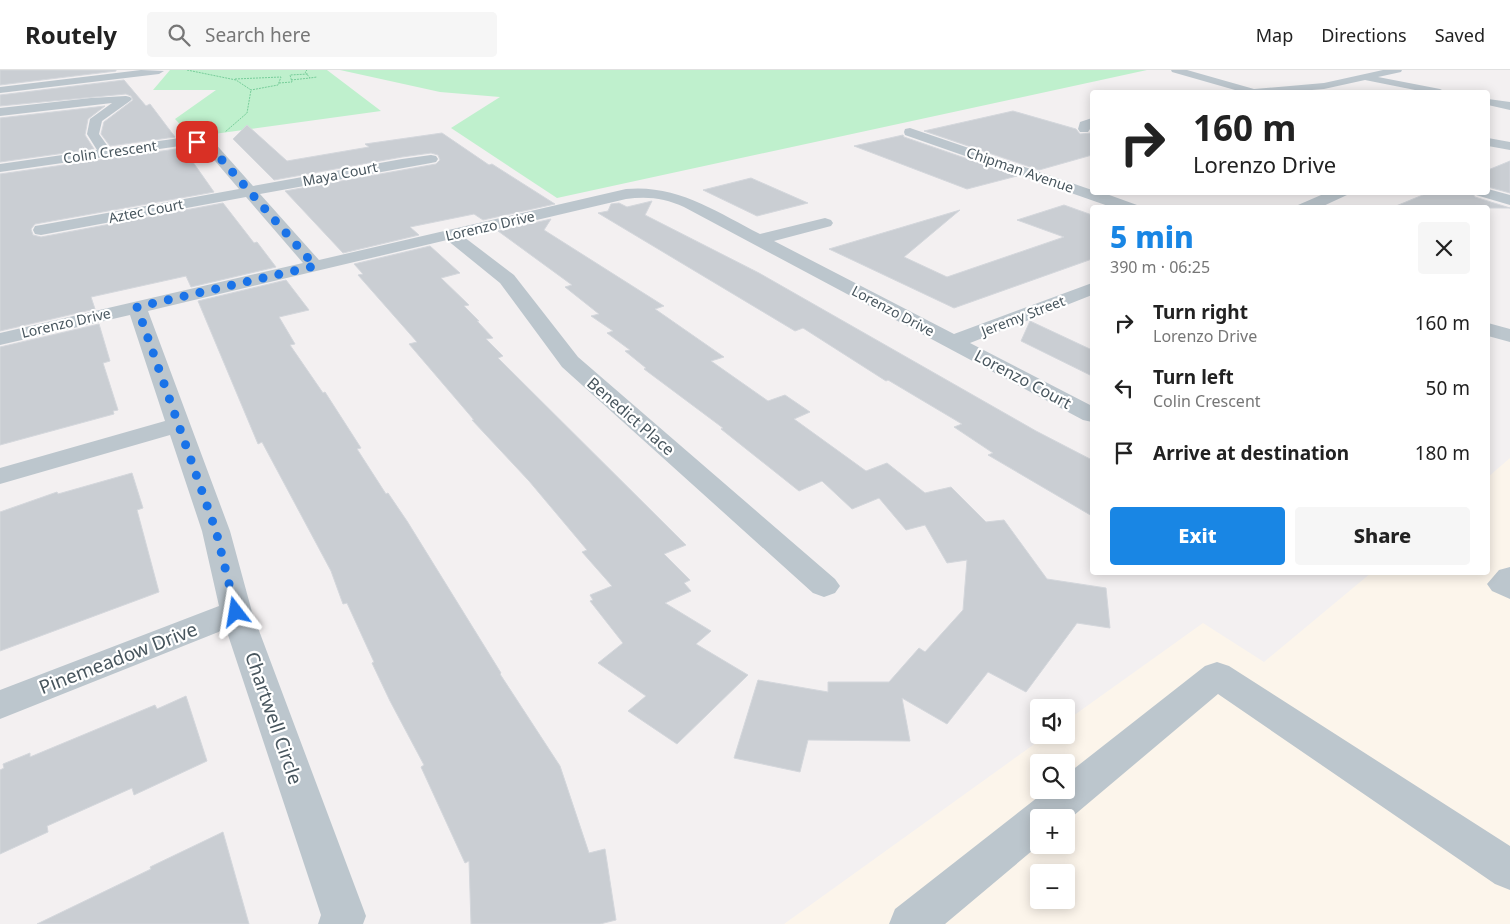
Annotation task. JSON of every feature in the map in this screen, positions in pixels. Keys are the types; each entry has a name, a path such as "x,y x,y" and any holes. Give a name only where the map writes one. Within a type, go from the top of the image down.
{"street":[{"path":"0,90 159,70 159,78 152,83"},
{"path":"1176,70 1245,90"},
{"path":"1279,90 1324,86 1397,70"},
{"path":"1336,72 1429,90"},
{"path":"105,152 93,134 91,120 139,92"},
{"path":"0,112 92,100 126,99"},
{"path":"1490,102 1510,106"},
{"name":"Chipman Avenue","path":"910,132 1090,194"},
{"name":"Colin Crescent","path":"0,168 180,142 208,144"},
{"path":"1490,142 1510,146"},
{"path":"208,144 315,266"},
{"name":"Maya Court","path":"250,191 431,159"},
{"name":"Aztec Court","path":"41,230 250,191"},
{"name":"Lorenzo Drive","path":"0,339 626,194 648,192 676,197 953,342"},
{"path":"1490,194 1510,200"},
{"name":"Chipman Avenue","path":"1093,195 1122,205"},
{"path":"1311,205 1335,195"},
{"path":"758,240 825,222"},
{"name":"Benedict Place","path":"450,235 507,279 570,362 824,586"},
{"name":"Jeremy Street","path":"953,342 1090,290"},
{"name":"Chartwell Circle","path":"137,307 216,531 236,612 344,916 340,924"},
{"path":"1490,330 1510,336"},
{"name":"Lorenzo Court","path":"953,342 1090,414"},
{"path":"0,476 178,425"},
{"path":"1510,577 1503,584 1510,588"},
{"name":"Pinemeadow Drive","path":"0,705 236,612"},
{"path":"1053,809 1217,675 1510,870"},
{"path":"911,924 1030,827"}],"path":[{"path":"187,70 232,79 281,77 279,83 274,87 251,90 232,79"},
{"path":"307,70 305,72 310,78"},
{"path":"291,80 290,76 308,74"},
{"path":"279,83 318,77"},
{"path":"208,144 235,125 247,113 251,90"}],"shaded area":[{"path":"1510,458 1510,924 784,924 1034,744 1075,744 1075,715 1203,623 1264,662 1369,575 1490,575 1490,475"}],"green space":[{"path":"170,70 327,70 381,111 192,137 175,119 216,90 153,90"},
{"path":"340,70 1147,70 557,198 451,128 500,97 440,92"}],"building":[{"path":"0,70 116,70 116,71 0,85"},
{"path":"124,80 146,106 150,104 175,137 110,146 101,134 104,122 133,100 131,96 126,94 0,106 0,95"},
{"path":"105,106 88,119 85,135 94,149 0,162 0,118"},
{"path":"1013,111 1076,129 1080,134 1090,133 1090,156 1039,170 924,131"},
{"path":"247,125 287,161 369,147 365,144 442,133 489,165 492,164 555,204 483,220 474,214 410,227 419,235 343,253 285,191 436,164 440,160 438,155 431,153 402,157 274,180 233,139"},
{"path":"903,135 904,137 1017,176 967,189 854,146"},
{"path":"183,148 214,192 35,224 31,229 33,235 41,237 223,203 254,243 257,242 276,267 191,287 186,276 91,297 95,309 0,331 0,174"},
{"path":"1510,161 1510,193 1490,188 1490,169"},
{"path":"751,178 808,203 757,216 703,190"},
{"path":"1423,195 1474,195 1510,208 1490,208 1490,205 1398,205"},
{"path":"652,201 645,215 759,273 1036,431 1090,459 1090,515 988,455 993,453 954,427 962,424 888,380 886,381 803,328 795,331 598,213 608,211 611,204 619,203 627,207"},
{"path":"1064,205 1090,214 1090,260 954,308 829,249 960,210 904,257 947,277 1064,237 1017,220"},
{"path":"551,219 544,230 664,306 655,309 724,357 711,361 768,401 785,395 810,412 794,419 866,471 887,463 925,493 951,487 986,522 1004,520 1047,579 1106,588 1110,628 1077,623 1026,692 988,672 947,724 902,698 910,741 808,740 800,772 734,758 758,680 828,692 828,682 889,682 919,648 925,652 963,610 967,560 947,563 925,525 906,530 879,498 852,509 822,481 799,491 721,429 723,428 644,369 646,368 625,351 630,350 607,333 613,331 591,316 599,314 565,287 572,285 498,231"},
{"path":"430,246 460,273 441,278 469,305 464,306 493,338 486,339 503,356 498,358 686,545 664,554 690,580 684,583 691,591 665,603 711,631 696,644 748,675 677,744 628,711 646,696 598,663 623,643 590,601 593,600 590,595 612,586 582,552 587,550 529,481 472,420 474,420 409,344 417,342 358,275 363,274 354,264"},
{"path":"286,280 309,310 279,317 295,344 290,345 323,393 325,392 361,448 357,449 386,494 388,493 407,521 500,674 560,766 589,853 605,849 616,920 600,924 471,924 469,861 465,863 421,767 424,765 390,701 347,603 343,604 331,571 262,442 258,444 198,301"},
{"path":"1030,321 1090,349 1090,375 1021,341"},
{"path":"99,324 110,361 103,363 118,410 113,411 114,414 0,445 0,347"},
{"path":"132,473 143,508 137,510 159,592 0,651 0,512 57,492 58,494"},
{"path":"186,696 207,761 134,795 132,788 47,826 48,832 0,854 0,770 4,768 3,764 30,753 30,757 155,705 157,709"},
{"path":"223,832 249,924 37,924 151,869 150,867"}],"route":[{"path":"197,142 208,144 315,266 137,307 216,531 236,612"}]}
